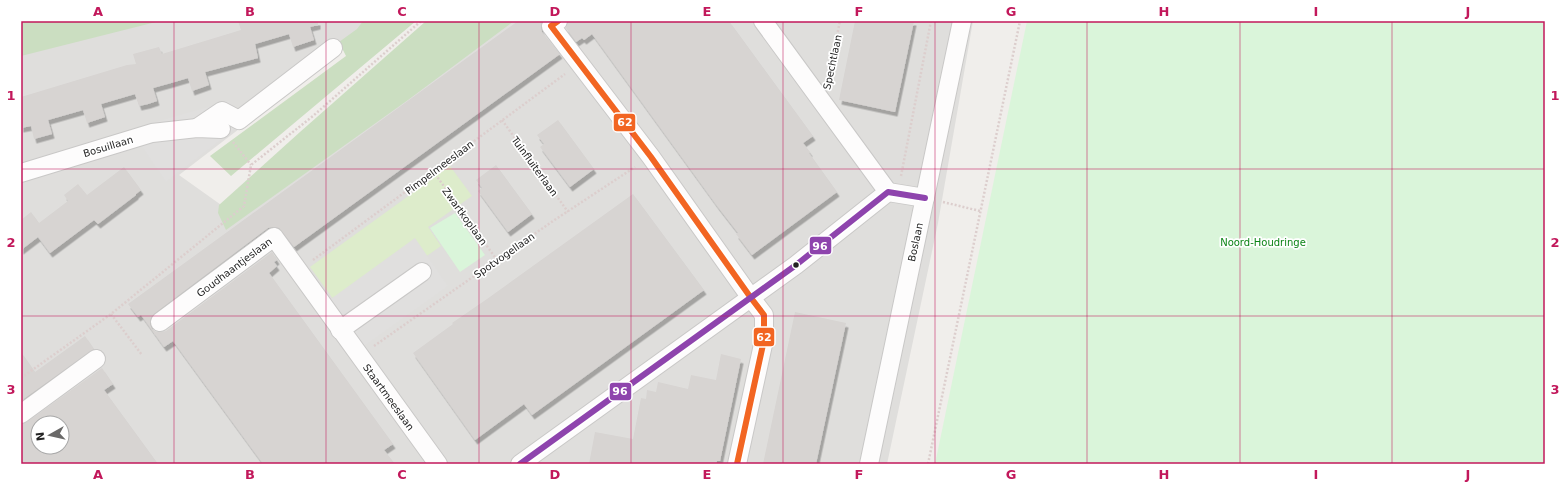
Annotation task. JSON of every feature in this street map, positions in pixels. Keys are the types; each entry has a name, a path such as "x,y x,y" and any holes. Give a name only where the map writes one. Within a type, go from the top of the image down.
{"street":[{"path":"558,21 551,26 651,157 750,298 764,315 764,340 736,464"},
{"path":"763,21 892,193 925,198"},
{"name":"Boslaan","path":"869,464 962,21"},
{"name":"Bosuillaan","path":"196,128 222,111 239,120 333,48"},
{"name":"Bosuillaan","path":"21,172 152,133 196,128 222,129"},
{"path":"520,464 796,265 892,193"},
{"name":"Goudhaantjeslaan","path":"160,322 274,237 340,330"},
{"path":"340,330 422,272"},
{"name":"Staartmeeslaan","path":"340,330 438,464"},
{"path":"21,414 96,358"}],"path":[{"path":"21,378 111,314 244,206 251,165 313,116 421,21"},
{"name":"Spechtlaan","path":"823,103 840,21"},
{"path":"892,193 931,21"},
{"path":"928,464 1020,21"},
{"name":"Pimpelmeeslaan","path":"298,271 579,63"},
{"name":"Tuinfluiterlaan","path":"502,120 568,212"},
{"path":"222,129 251,165"},
{"name":"Spotvogellaan","path":"359,356 497,260 651,157"},
{"name":"Zwartkoplaan","path":"433,171 497,260"},
{"path":"942,202 980,211"},
{"path":"111,314 142,355"}],"shaded area":[{"path":"93,21 380,21 179,175 231,212 501,21 973,21 938,223 887,464 21,464 21,40"},
{"path":"229,101 244,122 166,182 136,138 135,128"},
{"path":"415,238 448,286 360,349 328,301"}],"green space":[{"path":"21,21 160,21 21,56"},
{"path":"363,21 416,21 231,176 210,156 346,56 339,42 357,29"},
{"path":"426,21 514,21 408,100 226,230 218,213 219,205"},
{"name":"Noord-Houdringe","path":"1027,21 1545,21 1545,464 935,464"},
{"path":"450,166 472,196 428,227 441,246 344,314 310,267"},
{"path":"455,213 485,255 460,272 430,228"}],"building":[{"path":"238,21 318,21 318,25 310,27 314,40 293,47 289,34 255,44 258,58 205,72 209,85 192,91 188,78 153,88 157,101 148,104 139,106 135,94 101,104 105,117 87,123 83,110 48,120 52,134 34,139 31,126 21,128 21,97 127,65 136,64 133,54 159,47 162,54 241,30"},
{"path":"518,21 542,21 542,32 560,54 294,247 279,228 268,228 154,314 151,318 150,324 152,329 156,332 166,331 272,252 277,260 274,262 277,266 269,273 393,444 384,450 395,464 263,464 173,341 164,347 141,315 138,317 128,304"},
{"path":"568,21 729,21 813,136 803,143 837,192 752,255 736,234 738,233 592,34 584,40 582,38 576,42 566,28"},
{"path":"855,21 914,21 895,112 839,100"},
{"path":"558,120 594,169 570,187 540,147 544,144 537,135"},
{"path":"496,165 532,214 508,232 478,191 482,188 476,180"},
{"path":"124,167 141,190 136,195 98,224 94,220 50,253 38,237 21,250 21,220 31,212 39,223 68,201 64,195 78,184 87,195"},
{"path":"633,194 704,290 532,415 524,404 475,440 413,353 453,324 452,323"},
{"path":"795,312 846,323 816,464 763,464"},
{"path":"85,336 94,349 21,401 21,352 35,372"},
{"path":"721,354 741,359 720,461 717,461 716,464 589,464 595,432 633,439 641,398 646,399 647,390 656,392 658,382 688,389 691,375 716,380"},
{"path":"102,368 113,384 104,390 158,464 21,464 21,424 30,420 30,455 70,455 70,415 37,415"}],"transit line":[{"name":"62","path":"558,21 551,26 651,157 764,315 764,340 737,464"},
{"name":"96","path":"520,464 796,265 888,192 925,198"}]}
